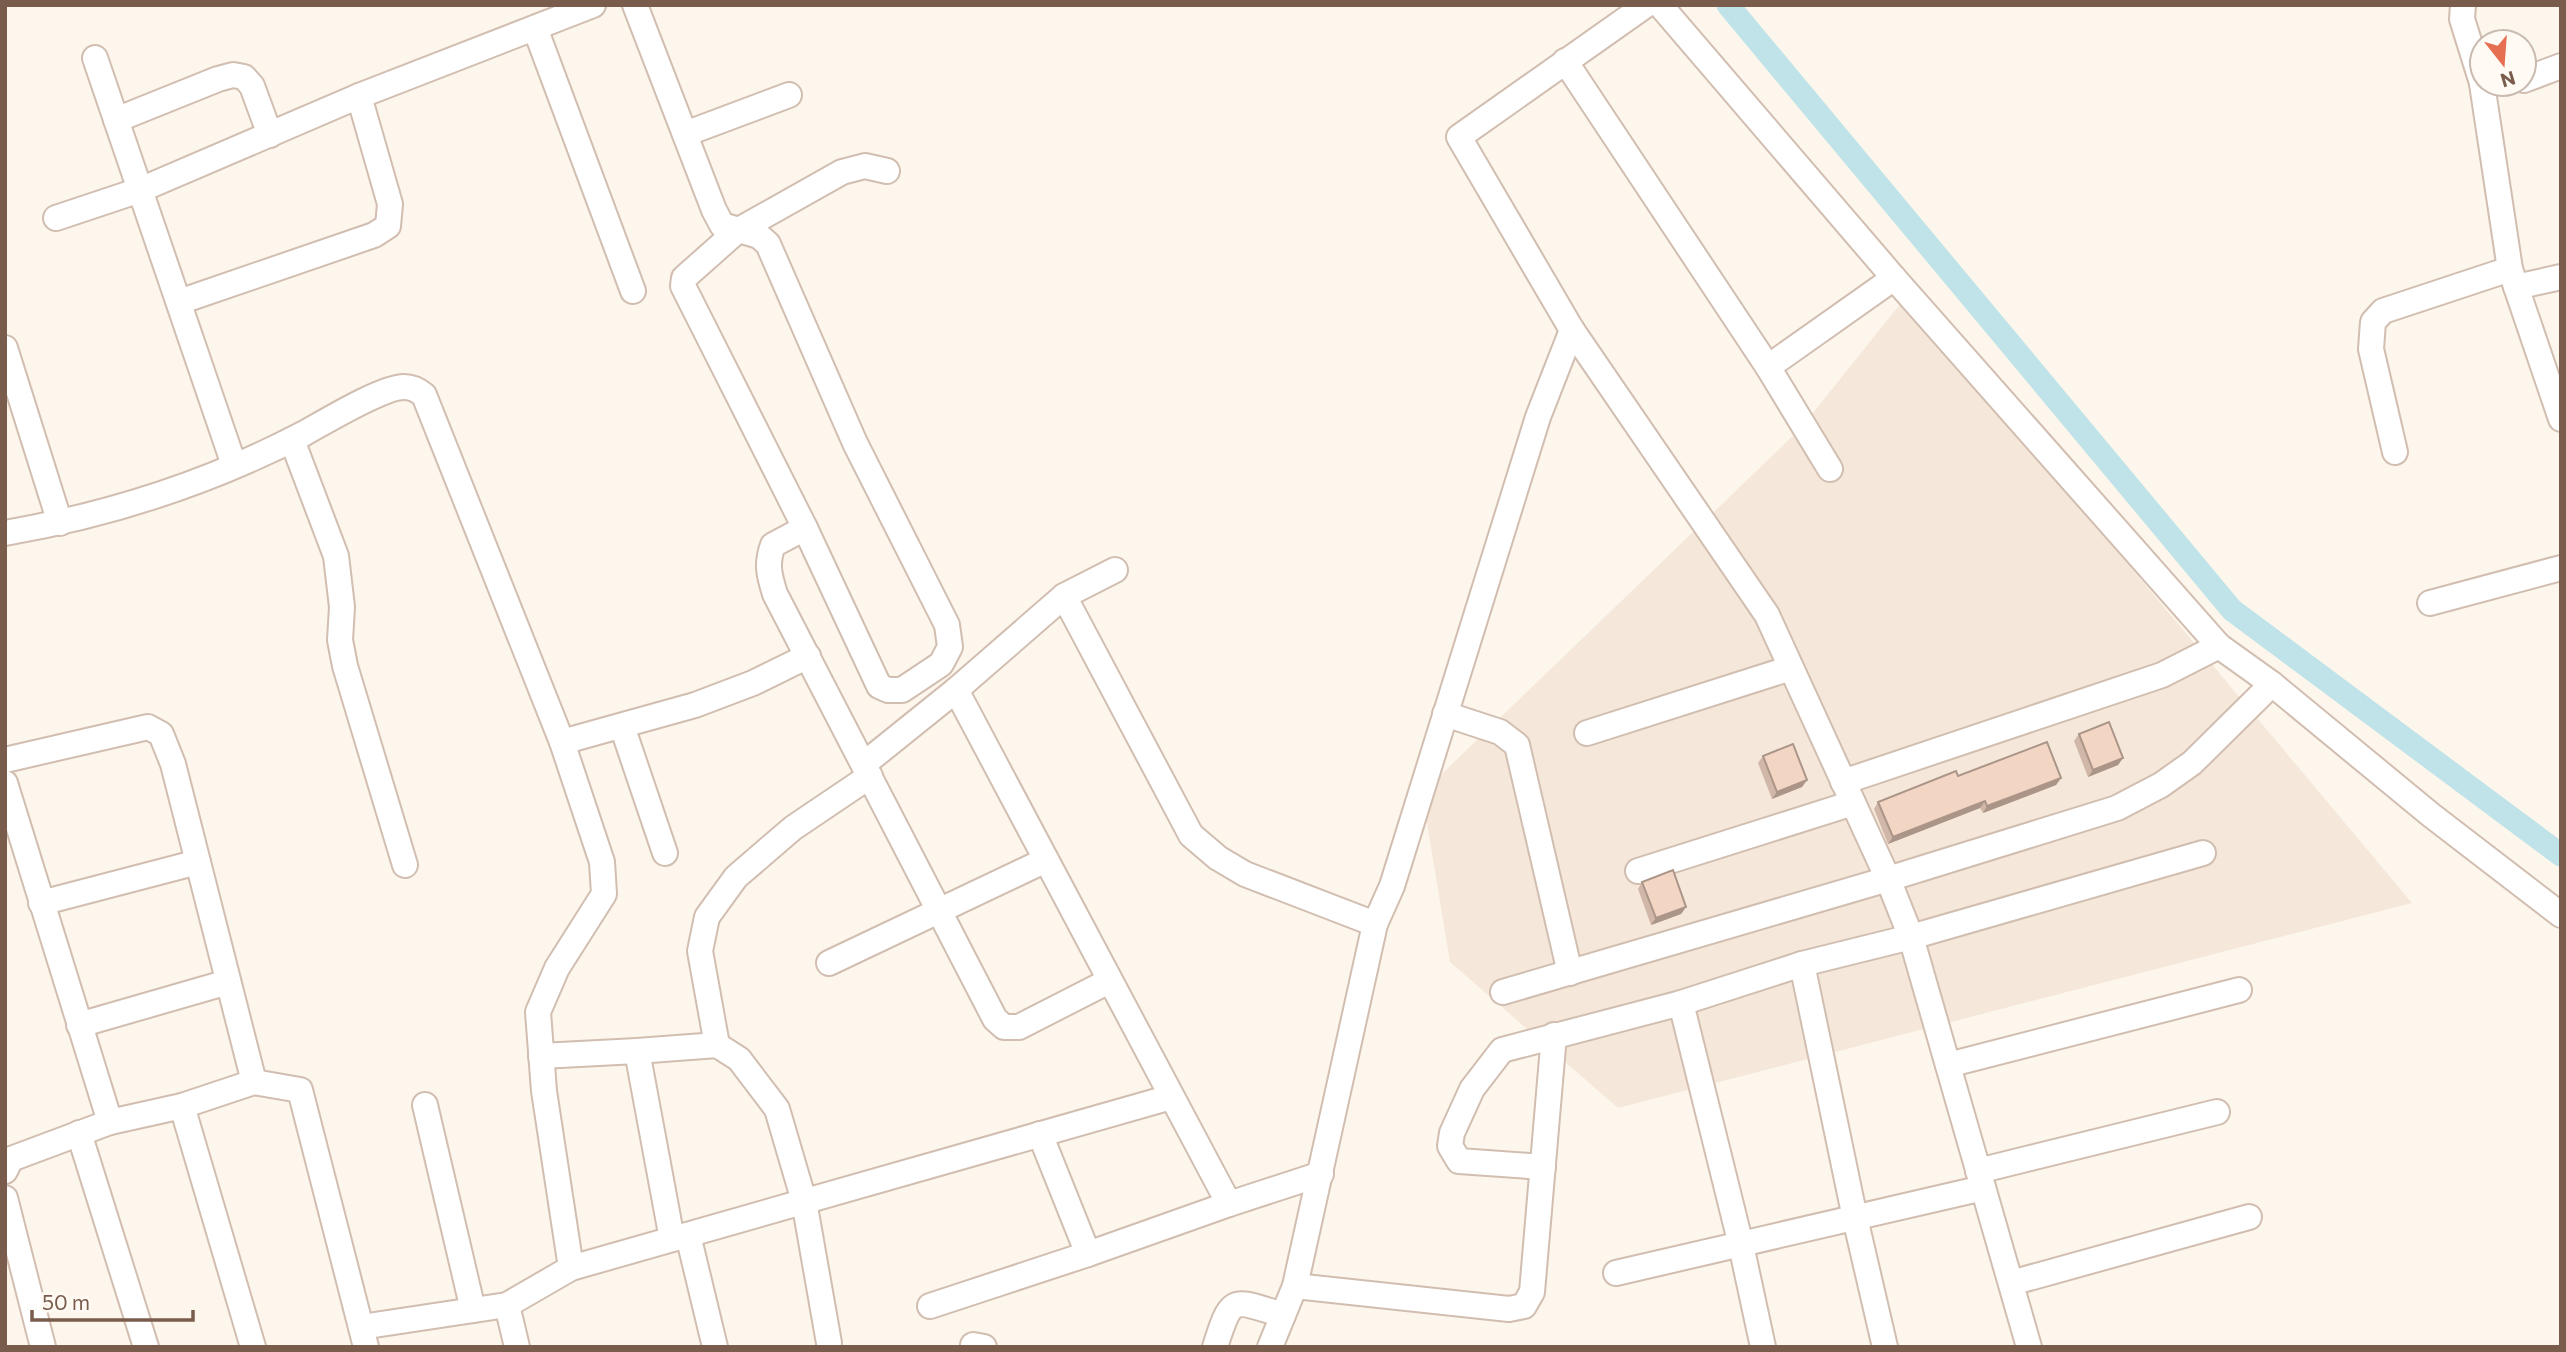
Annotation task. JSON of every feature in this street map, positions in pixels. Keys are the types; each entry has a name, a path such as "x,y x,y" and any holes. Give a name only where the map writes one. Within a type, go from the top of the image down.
{"street":[{"path":"56,218 140,190 359,96 593,5"},
{"path":"635,5 714,210 722,225 737,231 760,236 768,244 855,443 947,625 950,647 941,664 902,690 888,690 879,686 805,528 683,286 684,278 737,231 842,172 865,166 887,172"},
{"path":"1646,5 1459,137 1572,330 1767,615 1888,879 1911,937 2029,1347"},
{"path":"1660,5 1894,278 2219,646 2272,684 2431,815 2561,915"},
{"path":"2463,5 2462,19 2468,38"},
{"path":"535,28 633,291"},
{"path":"95,58 234,465"},
{"path":"1565,61 1768,367 1830,469"},
{"path":"2538,75 2561,66"},
{"path":"116,120 233,75 244,77 251,86 270,135"},
{"path":"685,134 789,95"},
{"path":"179,302 374,235 388,226 390,204 359,96"},
{"path":"2485,98 2513,278 2556,392 2561,419"},
{"path":"2395,452 2371,349 2373,322 2384,311 2513,278 2561,276"},
{"path":"1768,367 1894,278"},
{"path":"1270,1347 1295,1286 1374,924 1392,886 1538,417 1572,330"},
{"path":"5,348 60,523"},
{"path":"5,533 60,523 200,481 292,440 378,395 402,387 416,389 424,394 562,742 601,862 604,894 557,968 538,1012 544,1091 570,1268"},
{"path":"292,440 336,556 342,607 340,640 345,666 405,865"},
{"path":"805,528 773,545 768,559 768,572 775,594 995,1020 1004,1027 1019,1027 1110,981"},
{"path":"2430,603 2561,568"},
{"path":"717,1045 700,951 707,917 736,877 867,770 1064,596 1115,570"},
{"path":"1064,596 1191,835 1218,858 1245,874 1374,924"},
{"path":"1639,871 2162,675 2219,646"},
{"path":"562,742 707,701 753,683 808,656"},
{"path":"1587,733 1791,668"},
{"path":"1503,992 2118,808 2161,786 2192,764 2272,684"},
{"path":"956,690 1229,1204"},
{"path":"1445,714 1500,733 1517,745 1570,973"},
{"path":"622,726 665,853"},
{"path":"5,760 148,727 161,734 173,764 254,1082"},
{"path":"5,783 110,1122"},
{"path":"1543,1167 1459,1161 1450,1146 1452,1133 1472,1090 1502,1050 1681,1003 1802,964 1911,937 2203,853"},
{"path":"829,963 1046,860"},
{"path":"41,902 198,862"},
{"path":"1802,964 1885,1347"},
{"path":"79,1025 228,982"},
{"path":"1948,1065 2239,990"},
{"path":"1681,1003 1741,1245 1763,1347"},
{"path":"1295,1286 1509,1309 1524,1306 1532,1292 1554,1035"},
{"path":"541,1056 717,1045 739,1059 777,1109 804,1202 829,1343"},
{"path":"637,1051 680,1237 715,1347"},
{"path":"5,1171 11,1160 79,1133 110,1122 182,1106 254,1082 300,1090 363,1337 507,1304 570,1268 1171,1097"},
{"path":"425,1104 473,1310"},
{"path":"182,1106 253,1347"},
{"path":"1616,1273 1855,1218 2217,1112"},
{"path":"79,1133 146,1347"},
{"path":"1040,1134 1088,1254"},
{"path":"930,1307 1321,1174"},
{"path":"5,1198 43,1347"},
{"path":"2011,1283 2249,1217"},
{"path":"507,1304 517,1347"},
{"path":"1215,1347 1226,1312 1233,1306 1242,1304 1283,1315"}],"shaded area":[{"path":"1905,298 2412,903 1618,1108 1450,962 1422,793 1800,429"}],"building":[{"path":"2109,722 2123,758 2093,770 2079,734"},
{"path":"2047,742 2061,778 1987,806 1985,801 1893,837 1878,802 1956,771 1958,776"},
{"path":"1793,744 1807,780 1777,792 1763,756"},
{"path":"1673,870 1686,907 1656,918 1642,882"}],"waterway":[{"path":"1728,5 2232,610 2561,855"}]}
